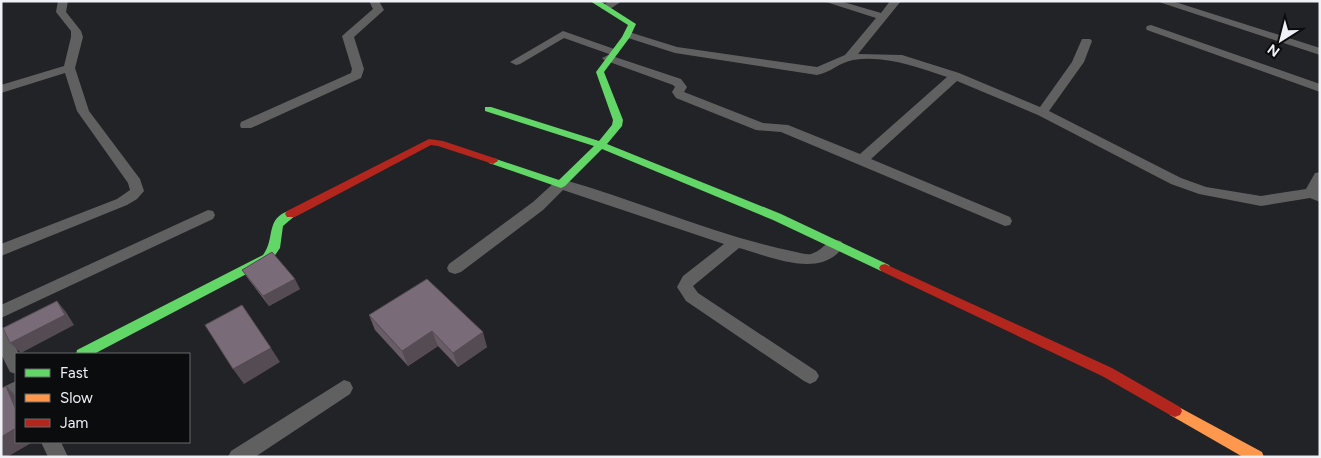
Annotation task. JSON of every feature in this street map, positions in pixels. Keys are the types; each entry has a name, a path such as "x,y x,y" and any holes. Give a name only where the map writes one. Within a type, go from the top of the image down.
{"street":[{"path":"1,250 122,202 136,191 135,182 83,111 69,68 76,31 61,12 63,1"},
{"path":"246,125 358,75 348,36 380,10 374,1"},
{"path":"455,268 538,206 617,126 618,120 600,72 610,55 629,35 632,24 594,1"},
{"path":"606,7 617,1"},
{"path":"828,1 881,16"},
{"path":"629,35 674,50 817,71 824,70 849,57 881,16 896,1"},
{"path":"1161,1 1320,52"},
{"path":"1151,28 1320,88"},
{"path":"516,62 564,34 610,55 678,82 681,87 678,92 680,95 765,128 783,128 1005,221"},
{"path":"1042,112 1078,62 1086,41"},
{"path":"849,57 898,57 955,76 1042,112 1160,174 1204,191 1269,201 1316,195 1320,176"},
{"path":"1,89 69,68"},
{"path":"862,160 955,76"},
{"path":"488,109 600,145 777,218 1108,372 1257,457"},
{"path":"84,353 267,258 274,249 273,233 276,225 285,217 429,142 439,143 736,242 810,260 822,256 836,245"},
{"path":"1,312 208,214"},
{"path":"736,242 689,280 686,287 692,297 810,376"},
{"path":"1,334 15,365"},
{"path":"238,457 344,388"},
{"path":"1,398 15,390"},
{"path":"51,443 58,457"}],"building":[{"path":"272,252 295,279 263,296 242,270"},
{"path":"427,279 483,332 453,353 432,331 402,351 369,315"},
{"path":"57,301 65,315 10,343 3,328"},
{"path":"242,305 271,348 233,369 205,325"},
{"path":"6,386 15,408 15,429 1,437 1,389"}],"traffic: fast":[{"path":"594,1 632,24 626,37 600,72 618,120 617,126 601,145 777,217 885,268"},
{"path":"488,109 601,145 561,184 493,161"},
{"path":"84,353 267,258 274,248 277,225 291,214"}],"traffic: slow":[{"path":"1175,411 1257,457"}],"traffic: jam":[{"path":"291,214 429,142 439,143 493,161"},
{"path":"885,268 1107,372 1175,411"}]}
